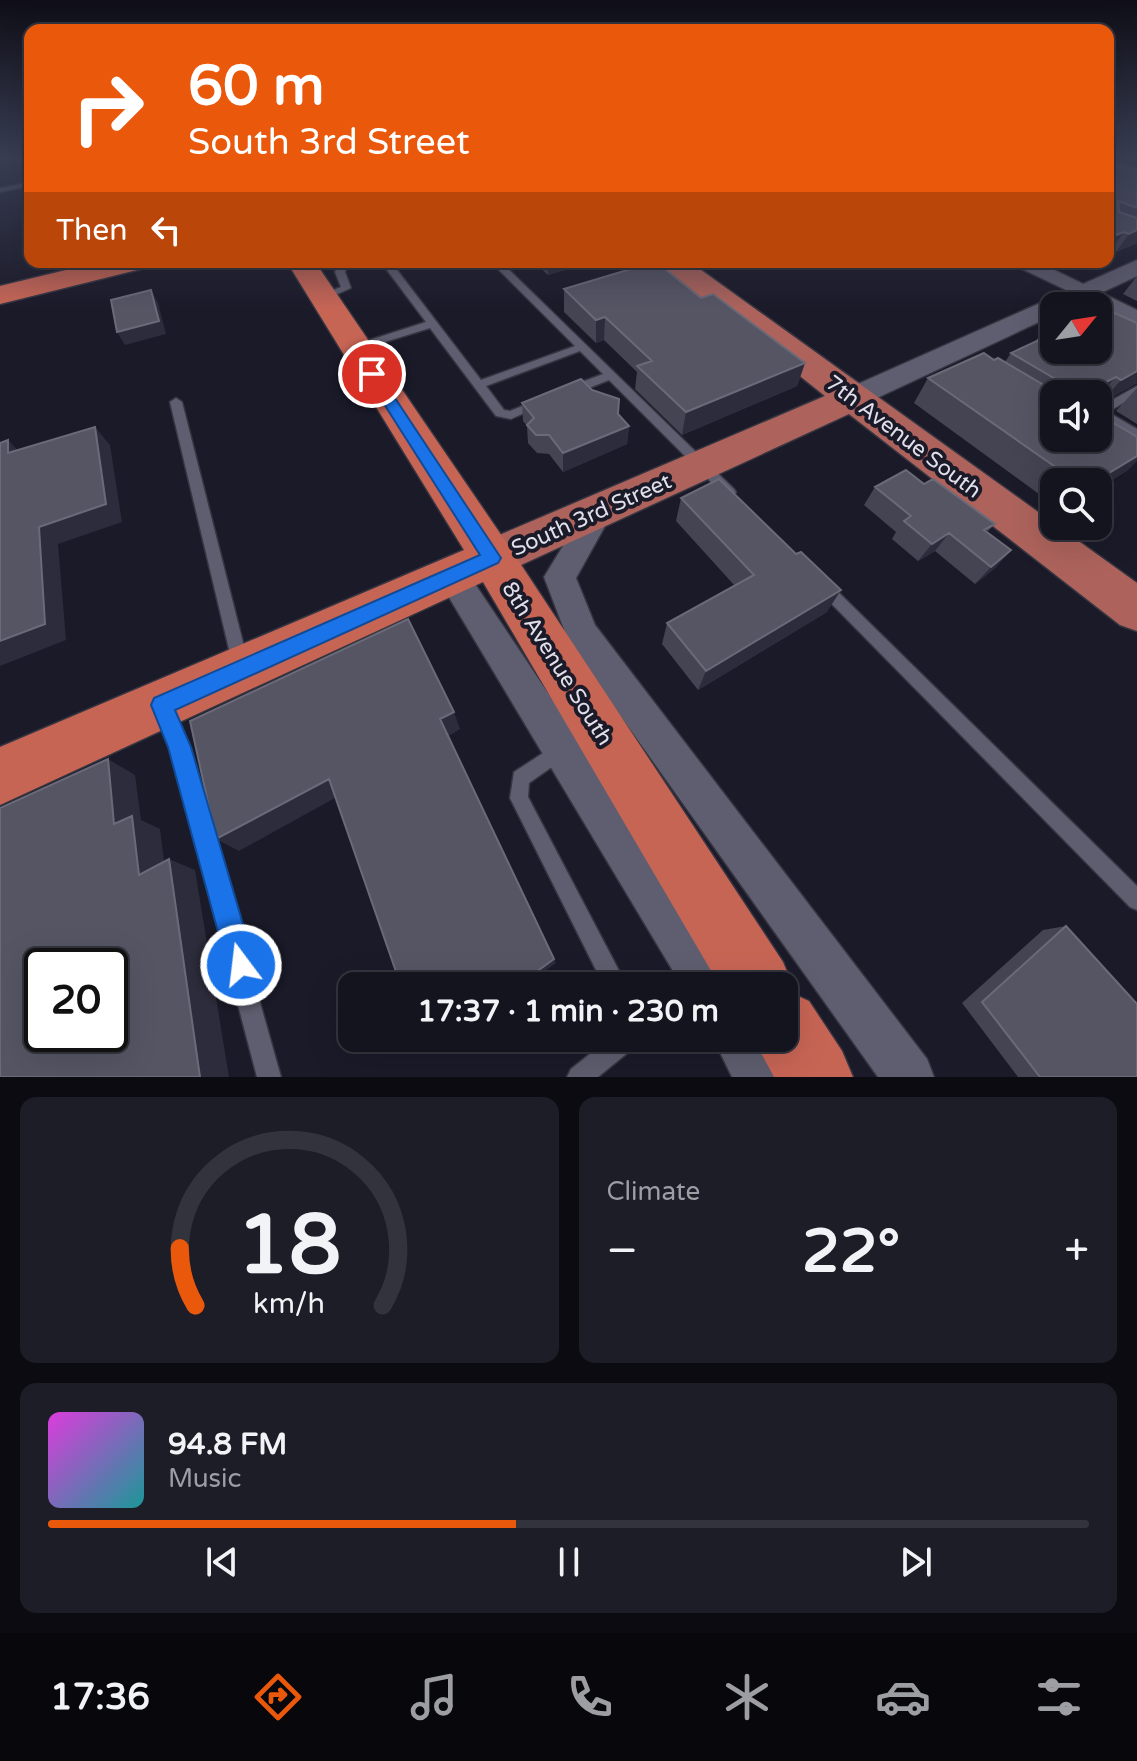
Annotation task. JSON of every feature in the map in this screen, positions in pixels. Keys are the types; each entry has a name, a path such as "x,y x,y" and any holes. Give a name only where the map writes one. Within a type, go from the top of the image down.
{"highway":[{"path":"0,295 110,268"},
{"name":"8th Avenue South","path":"305,268 355,348 472,566 749,972"},
{"name":"South 3rd Street","path":"0,776 472,566"},
{"path":"798,1048 816,1077"}],"main road":[{"name":"7th Avenue South","path":"679,268 1137,610"},
{"name":"South 3rd Street","path":"472,566 852,398"}],"street":[{"name":"South 3rd Street","path":"1083,292 1137,267"},
{"path":"1035,268 1083,292"},
{"path":"1112,306 1137,318"},
{"name":"South 3rd Street","path":"852,398 956,357 1040,314"},
{"name":"8th Avenue South","path":"600,510 560,577 582,634 909,1077"},
{"name":"8th Avenue South","path":"472,566 563,748 695,972"},
{"path":"746,1052 760,1077"}],"lane":[{"path":"323,297 346,288 340,272 342,268"},
{"path":"390,268 500,413 511,415 610,375"},
{"path":"502,268 735,498"},
{"path":"355,348 432,324"},
{"path":"478,385 581,347"},
{"path":"1112,404 1137,390"},
{"path":"176,402 242,669"},
{"path":"1112,420 1137,434"},
{"path":"813,576 1137,900"},
{"path":"162,705 184,761 269,1077"},
{"path":"563,748 552,759 520,778 519,798 609,972"},
{"path":"579,1077 610,1052"}],"building":[{"path":"1114,209 1137,218 1137,230 1129,234 1124,232 1114,236"},
{"path":"636,268 664,268 701,298 713,294 805,363 686,412 637,366 652,361 605,317 596,320 564,289"},
{"path":"151,290 159,321 117,332 111,300"},
{"path":"1112,314 1137,323 1137,371 1121,380 1116,377 1110,380 1057,380 1011,353 1040,340 1040,364 1112,364"},
{"path":"984,353 994,360 998,358 1040,383 1040,452 1112,452 1112,422 1137,437 1137,456 1112,471 1112,468 1057,468 928,378"},
{"path":"581,379 592,390 619,399 618,414 629,426 563,453 549,435 536,435 527,425 534,418 522,403"},
{"path":"95,427 106,504 39,527 45,624 0,641 0,443 8,440 8,453"},
{"path":"906,470 924,484 933,479 995,524 984,530 1011,550 991,567 949,533 932,544 904,521 911,516 875,487"},
{"path":"719,479 796,554 801,552 841,590 706,671 667,623 754,575 681,498"},
{"path":"408,619 454,712 440,719 554,959 536,972 396,972 329,779 216,839 190,721"},
{"path":"108,759 114,824 132,816 139,875 169,859 200,1077 0,1077 0,808"},
{"path":"1066,926 1137,1004 1137,1077 1040,1077 982,1002"}],"route":[{"path":"241,965 179,747 162,705 492,558 372,374"}]}
